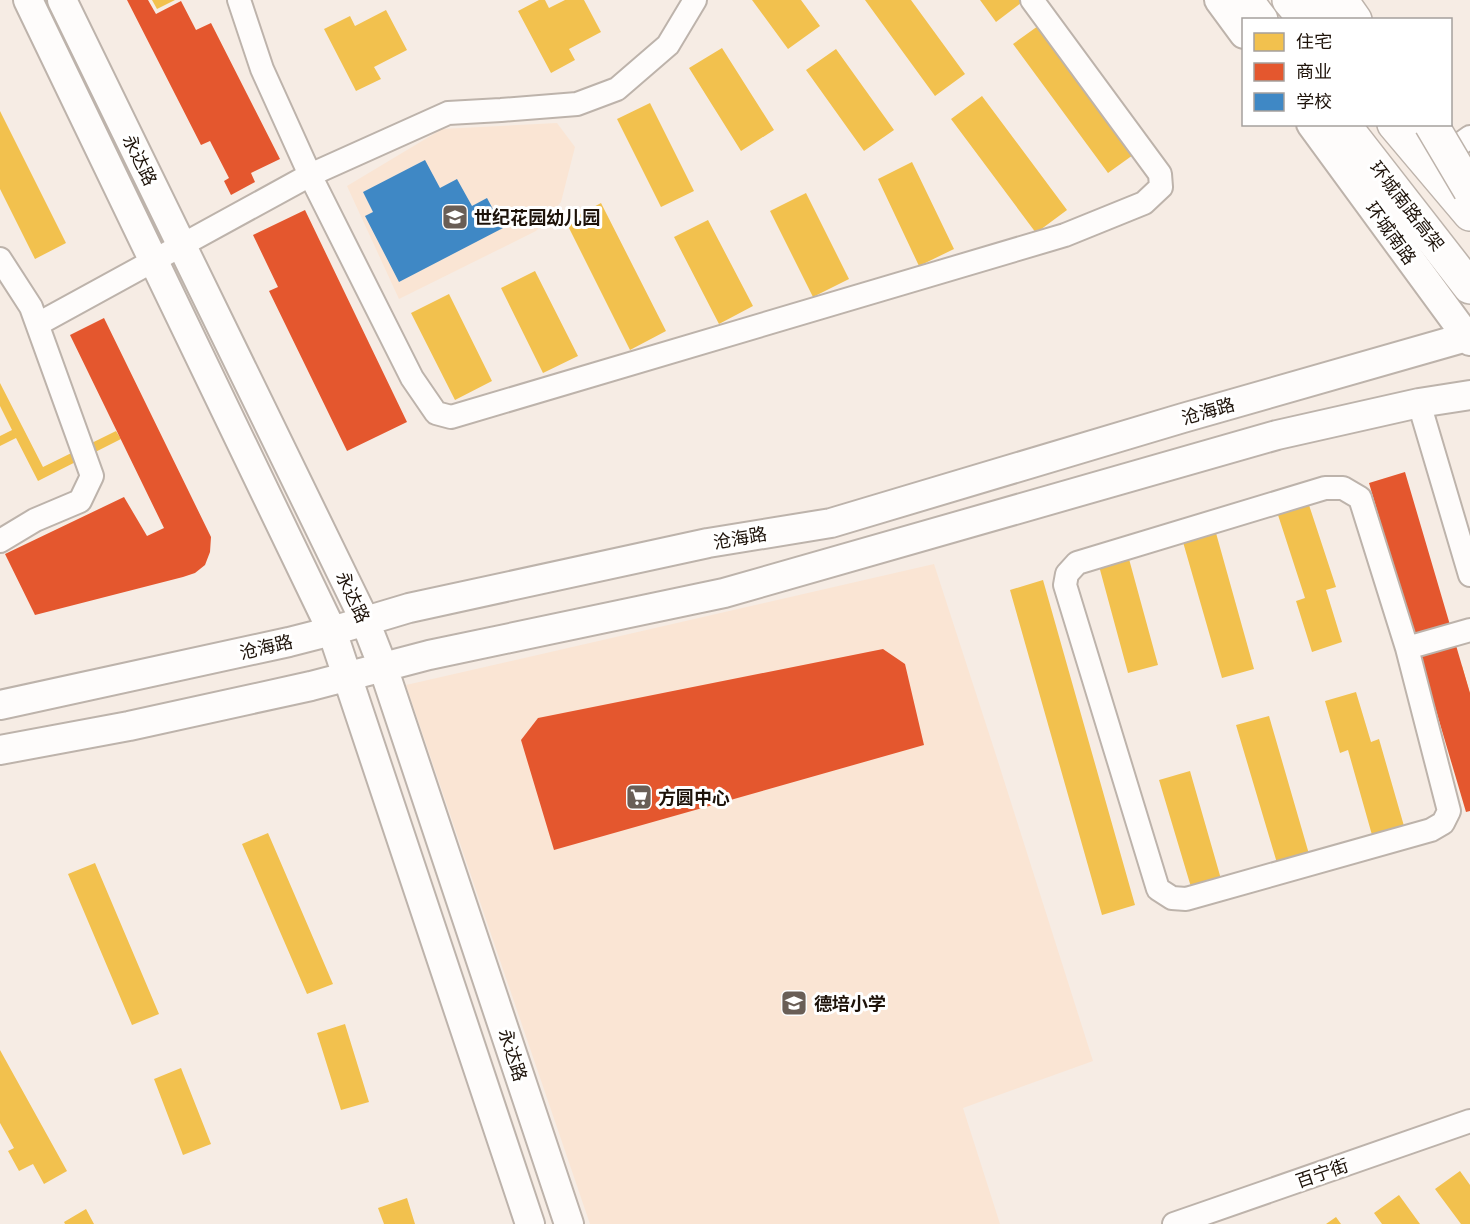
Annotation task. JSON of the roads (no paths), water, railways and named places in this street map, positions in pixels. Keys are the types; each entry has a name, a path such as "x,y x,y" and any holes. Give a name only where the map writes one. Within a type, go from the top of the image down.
{"highway":[{"path":"1246,0 1260,18"},
{"path":"1289,0 1304,18"},
{"path":"1341,0 1354,18"},
{"name":"环城南路高架","path":"1345,126 1470,287"},
{"path":"1396,126 1470,214"},
{"path":"1432,126 1470,190"}],"main road":[{"name":"永达路","path":"28,0 332,631 530,1224"},
{"name":"永达路","path":"62,0 365,621 383,667 569,1224"},
{"path":"1219,0 1242,31"},
{"path":"1320,0 1335,18"},
{"name":"环城南路","path":"1312,126 1469,338"},
{"path":"1429,126 1460,145 1470,177"},
{"name":"沧海路","path":"0,705 332,631 409,608 708,543 831,523 1183,418 1469,338"},
{"path":"0,750 129,726 300,689 429,655 724,593 1277,435 1470,394"}],"street":[{"path":"239,0 262,69 310,175 412,378 436,413 451,417 1065,235 1144,203 1161,187 1160,174 1032,0"},
{"path":"38,324 310,175 448,112 577,104 617,89 668,45 695,0"},
{"path":"0,259 31,307 92,476 80,501 35,520 0,541"},
{"path":"1419,403 1470,575"},
{"path":"1325,488 1343,488 1360,498 1407,648 1449,811 1443,823 1431,830 1197,896 1186,899 1172,898 1158,889 1065,585 1067,574 1077,563 1325,488"},
{"path":"1407,648 1470,630"},
{"name":"百宁街","path":"1174,1224 1470,1121"}],"place":[{"name":"世纪花园幼儿园","path":"455,217"},
{"name":"方圆中心","path":"639,797"},
{"name":"德培小学","path":"794,1003"}]}
